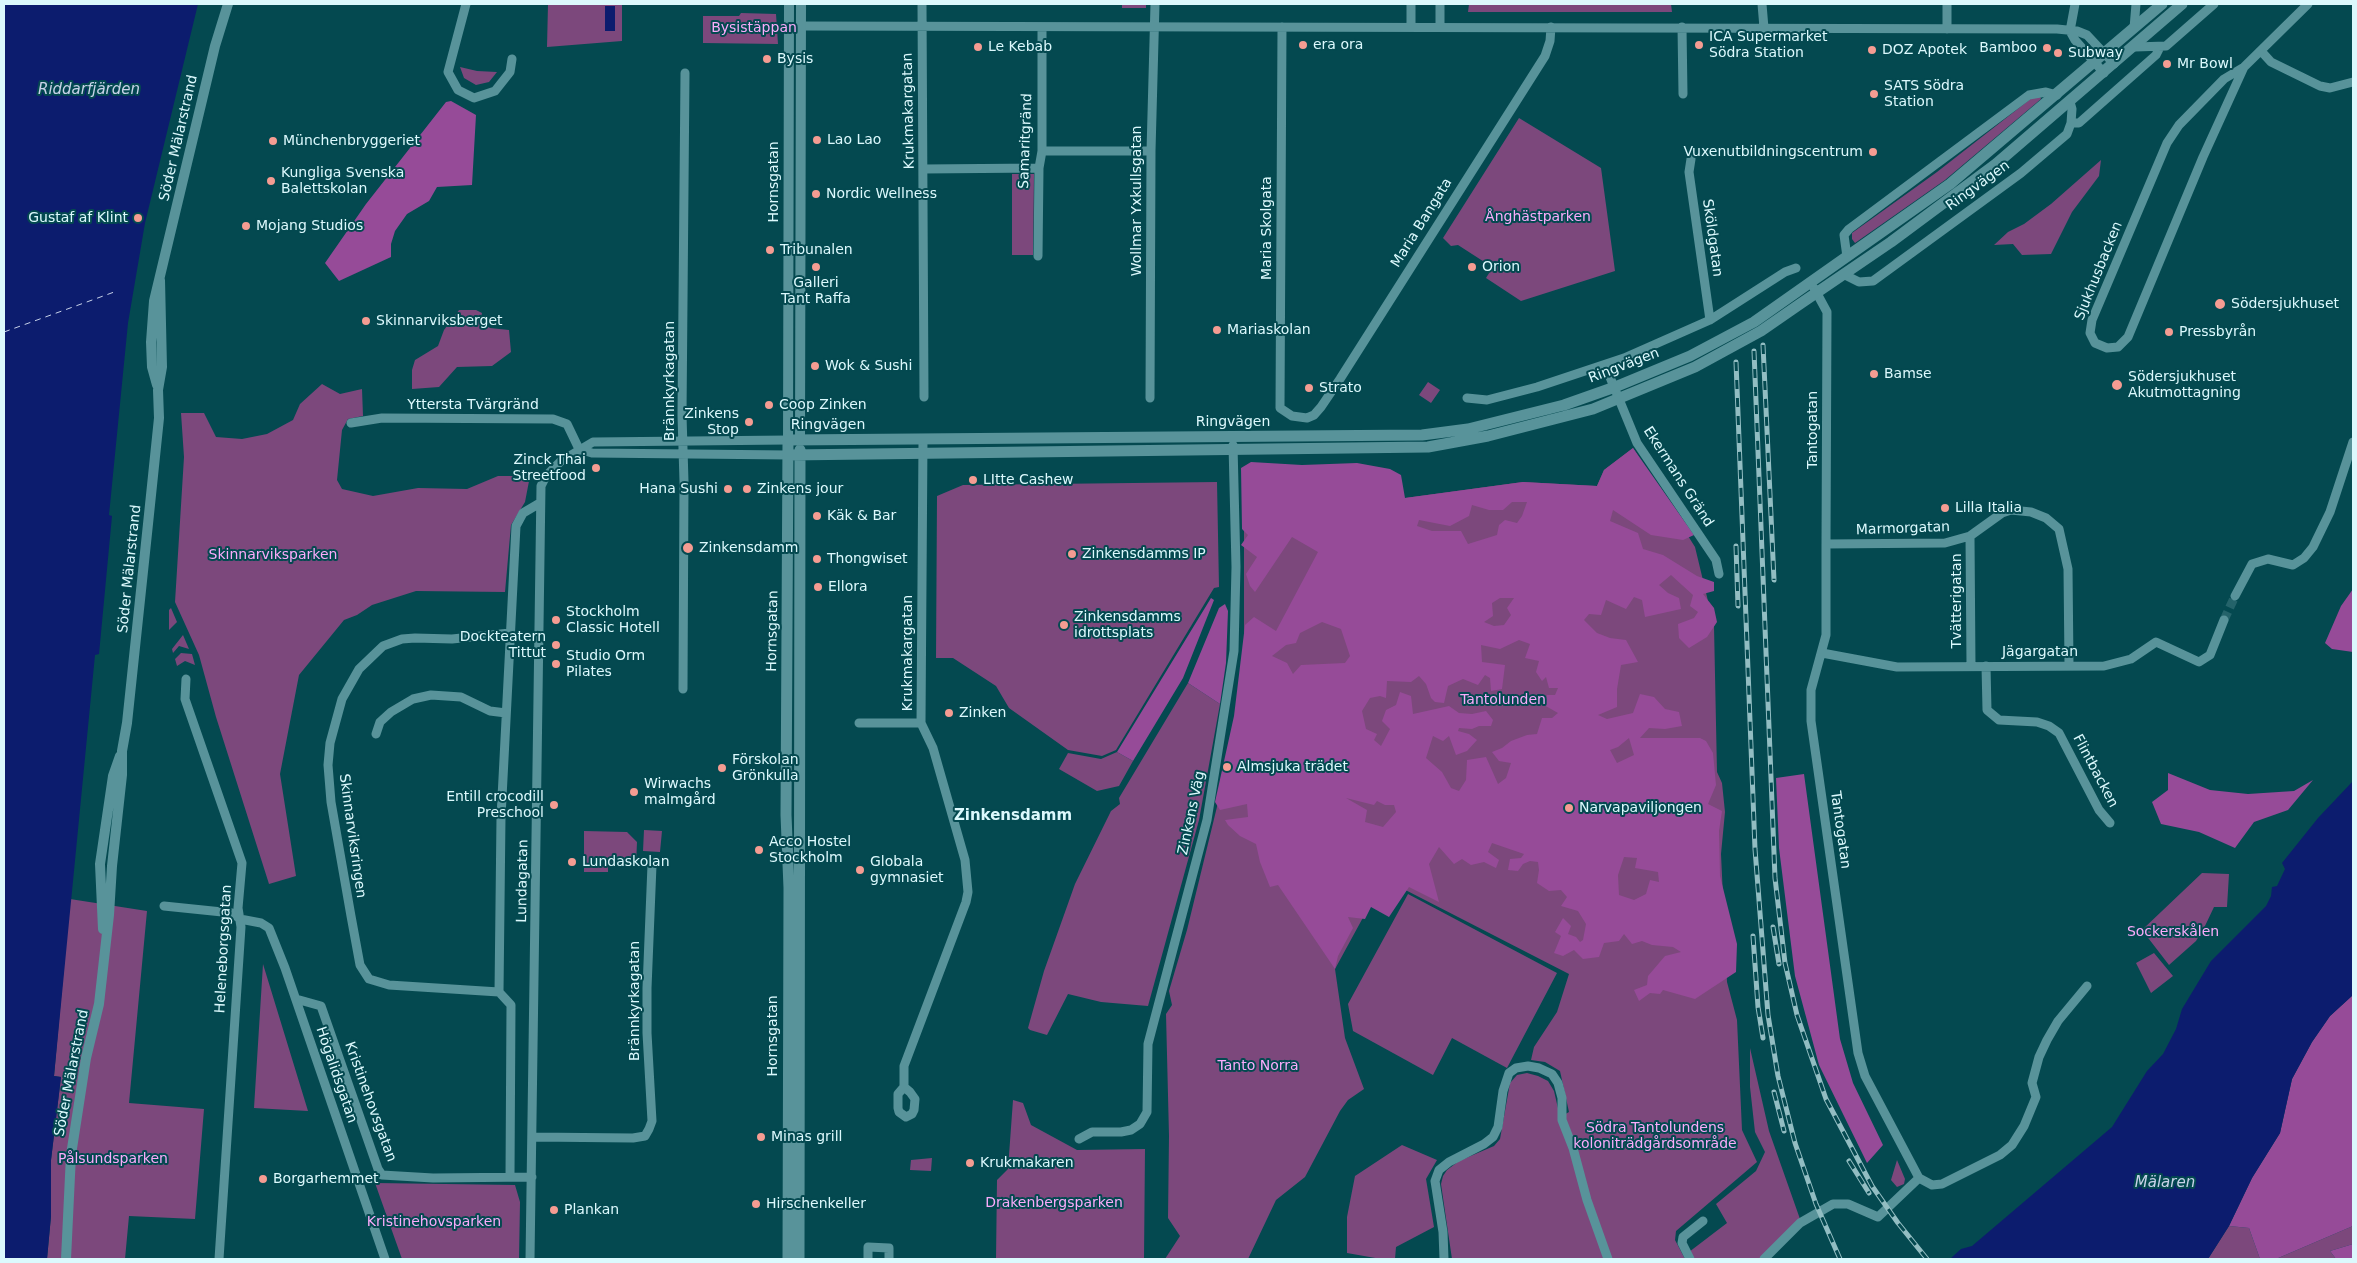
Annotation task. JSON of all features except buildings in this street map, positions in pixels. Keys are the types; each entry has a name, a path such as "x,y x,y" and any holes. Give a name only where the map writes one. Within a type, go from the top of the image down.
{"main road":[{"name":"Ringvägen","path":"794,455 1428,447 1481,438 1593,409 1695,367 1761,331 1847,257 1950,184 2162,4"},
{"name":"Ringvägen","path":"794,440 1422,436 1468,428 1564,405 1615,387 1721,342 1814,287 1843,274 1952,198 2070,102 2182,4"},
{"name":"Hornsgatan","path":"794,440 786,815 799,1259"},
{"name":"Hornsgatan","path":"788,1259 794,1132"}],"street":[{"name":"Söder Mälarstrand","path":"66,1259 74,1129 86,1058 99,1004 105,953 100,864 113,776 122,751 127,723 159,418 158,390 152,367 151,342 154,301 212,56 228,4"},
{"path":"466,4 448,72 458,90 474,98 495,91 510,72 512,59"},
{"name":"Hornsgatan","path":"789,4 794,440"},
{"name":"Hornsgatan","path":"794,440 801,4"},
{"name":"Krukmakargatan","path":"922,4 924,397"},
{"name":"Wollmar Yxkullsgatan","path":"1150,398 1151,151 1155,4"},
{"path":"1411,4 1411,26"},
{"path":"1440,4 1440,26"},
{"path":"1762,4 1764,28"},
{"path":"1947,4 1947,28"},
{"path":"2075,4 2070,31 2075,40 2104,73"},
{"path":"2134,28 2136,4"},
{"name":"Ringvägen","path":"1843,274 1859,282 1873,281 2021,173 2067,134 2071,123 2079,123 2156,55 2160,47 2166,46 2214,4"},
{"name":"Sjukhusbacken","path":"2244,67 2235,83 2128,336 2118,347 2106,348 2095,343 2090,333 2092,320 2166,143 2179,125 2224,79 2244,67 2308,4"},
{"path":"789,26 1440,26 2057,29 2077,31 2087,35 2114,64"},
{"name":"Samaritgränd","path":"1038,256 1038,168 1042,151 1042,27"},
{"name":"Maria Skolgata","path":"1282,27 1280,408 1298,418"},
{"name":"Maria Bangata","path":"1298,418 1314,415 1340,379 1545,56 1550,41 1551,27"},
{"path":"1682,27 1683,94"},
{"path":"2135,47 2160,47"},
{"path":"2261,51 2270,62 2320,86 2330,88 2353,82"},
{"name":"Brännkyrkagatan","path":"682,690 685,73"},
{"path":"1847,257 1844,235 1849,229 2029,95 2046,92 2056,94"},
{"path":"2070,102 2072,108 2071,123"},
{"path":"1042,151 1151,151"},
{"name":"Sköldgatan","path":"1692,159 1689,172 1710,320"},
{"path":"924,169 1038,168"},
{"name":"Ringvägen","path":"1467,398 1487,400 1538,387 1605,364 1710,320 1785,272 1796,268"},
{"name":"Tantogatan","path":"1814,287 1827,312 1826,634 1811,690 1811,721 1853,1032 1865,1076 1920,1178"},
{"name":"Ekermans Gränd","path":"1605,364 1637,443 1716,560 1719,574"},
{"name":"Yttersta Tvärgränd","path":"351,423 382,418 553,419 567,424 578,449"},
{"name":"Zinkens Väg","path":"1079,1139 1092,1132 1131,1130 1140,1124 1147,1112 1148,1044 1207,820 1234,651 1236,568 1233,437"},
{"name":"Ringvägen","path":"553,468 578,449 593,442 794,440"},
{"name":"Krukmakargatan","path":"904,1088 904,1066 907,1052 966,902 968,892 965,860 933,748 921,723 923,440"},
{"path":"2235,596 2252,564 2268,559 2293,565 2304,558 2314,547 2330,512 2353,442"},
{"name":"Ringvägen","path":"578,449 592,453 794,455"},
{"name":"Lundagatan","path":"530,1259 540,504 542,486 553,468"},
{"name":"Lundagatan","path":"499,992 501,817 510,634 518,522 523,513 540,504"},
{"name":"Marmorgatan","path":"1826,544 1945,544 1970,536 2002,512 2011,510 2031,512 2046,518 2059,529 2069,580 2069,665"},
{"name":"Tvätterigatan","path":"1970,536 1971,666"},
{"name":"Jägargatan","path":"1822,654 1897,667 2112,665 2131,659 2156,642 2199,662 2210,655 2224,620"},
{"name":"Skinnarviksringen","path":"499,992 389,985 369,979 360,965 354,936 331,802 328,765 330,743 342,699 359,669 383,646 402,639 452,639 510,634"},
{"name":"Flintbacken","path":"1986,666 1987,710 1999,720 2037,722 2049,726 2059,733 2099,810 2110,823"},
{"name":"Heleneborgsgatan","path":"186,679 185,698 242,863 219,1259"},
{"path":"376,734 380,722 391,712 413,699 431,694 461,697 490,711 506,713"},
{"path":"859,722 921,723"},
{"name":"Brännkyrkagatan","path":"533,1137 633,1138 645,1136 652,1122 647,1015 652,865"},
{"path":"164,906 232,913 240,919"},
{"name":"Högalidsgatan","path":"240,919 261,923 269,928 296,999 385,1259"},
{"path":"1764,1259 1800,1223 1833,1204 1848,1204 1878,1217 1920,1178 1932,1185 1942,1184 2000,1155 2012,1145 2024,1126 2036,1097 2032,1083 2039,1057 2047,1040 2058,1021 2087,986"},
{"path":"499,992 511,1006 510,1177"},
{"name":"Kristinehovsgatan","path":"296,999 321,1006 378,1170 382,1175 423,1178 532,1177"},
{"path":"1444,1259 1443,1232 1436,1197 1435,1181 1437,1176 1449,1162 1484,1144 1493,1137 1498,1127 1504,1090 1509,1073 1516,1068 1528,1066 1539,1068 1552,1074 1558,1083 1562,1098 1562,1120 1574,1148 1587,1200 1608,1259"},
{"path":"1690,1259 1682,1243 1683,1237 1703,1221"},
{"path":"868,1259 868,1247 889,1248 889,1259"}],"green space":[{"path":"548,4 622,4 622,41 547,47"},
{"path":"1122,4 1146,4 1146,8 1122,8"},
{"path":"1469,4 1671,4 1672,12 1468,12"},
{"name":"Bysistäppan","path":"741,13 776,14 778,44 703,43 703,16 739,16"},
{"path":"460,67 477,71 497,72 489,82 476,85 464,78"},
{"path":"2040,96 2041,99 1945,180 1855,243 1852,239 1852,233 1937,172 2033,97"},
{"name":"Ånghästparken","path":"1519,118 1601,168 1615,271 1521,301 1486,278 1491,270 1489,265 1458,245 1451,246 1443,238"},
{"path":"2101,160 2099,176 2072,212 2051,254 2022,255 2013,244 1994,245 2008,232 2024,224 2051,204"},
{"path":"1012,174 1034,174 1033,255 1012,255"},
{"path":"459,310 476,310 482,313 480,322 490,328 509,330 511,352 492,366 457,367 439,387 412,389 412,370 415,360 438,346 444,330"},
{"path":"1428,382 1440,390 1431,403 1419,395"},
{"name":"Skinnarviksparken","path":"322,384 340,394 362,389 363,416 348,419 342,430 337,480 342,489 373,496 418,488 467,489 498,476 530,476 525,502 511,525 505,592 416,591 372,605 357,615 344,620 299,675 280,774 296,876 269,884 216,717 199,655 175,602 184,457 181,413 204,413 216,437 242,439 267,434 293,420 300,404"},
{"name":"Tantolunden","path":"1633,448 1695,547 1714,626 1717,772 1722,783 1725,812 1721,854 1727,982 1737,1020 1742,1130 1757,1162 1676,1231 1675,1240 1685,1259 1452,1259 1441,1184 1443,1176 1447,1170 1459,1161 1494,1146 1500,1139 1510,1083 1517,1075 1527,1073 1538,1076 1548,1081 1554,1091 1560,1117 1569,1112 1560,1071 1545,1062 1531,1060 1534,1047 1557,1012 1569,974 1384,879 1335,969 1345,1038 1364,1089 1348,1100 1340,1111 1305,1177 1276,1200 1248,1259 1165,1259 1180,1236 1168,1218 1169,1136 1166,1014 1172,1005 1169,991 1187,930 1233,741 1244,654 1244,468 1405,498 1523,482 1597,486 1604,470"},
{"name":"Zinkensdamms idrottsplats","path":"1217,482 1219,587 1214,588 1116,750 1102,756 1068,750 1009,708 996,686 953,658 936,658 937,496 963,485"},
{"path":"171,608 177,622 169,630 169,610"},
{"path":"183,635 189,649 179,646 173,653 172,649"},
{"path":"181,653 192,654 195,665 185,661 177,666 175,659"},
{"path":"1188,683 1220,704 1199,820 1148,1006 1101,1002 1068,994 1047,1035 1030,1030 1028,1028 1044,971 1075,884 1111,811 1120,804 1119,798"},
{"path":"1117,752 1133,761 1119,786 1097,791 1059,769 1068,753 1101,759"},
{"path":"644,830 662,831 660,852 643,851"},
{"path":"584,831 627,832 637,842 636,865 608,864 608,872 584,872"},
{"name":"Sockerskålen","path":"2202,873 2229,874 2227,907 2214,907 2196,941 2169,965 2142,930"},
{"path":"1408,894 1557,973 1507,1068 1452,1038 1433,1075 1353,1031 1348,1004"},
{"name":"Pålsundsparken","path":"70,899 147,911 129,1103 204,1109 195,1219 129,1216 125,1259 47,1259 51,1216 51,1160 61,1077 54,1076"},
{"path":"2154,953 2173,976 2151,993 2136,963"},
{"path":"263,964 308,1111 254,1108"},
{"path":"1750,1048 1769,1131 1800,1219 1759,1259 1693,1259 1689,1252 1727,1223 1716,1204 1756,1171 1765,1152 1755,1132 1750,1087"},
{"name":"Drakenbergsparken","path":"1013,1100 1023,1103 1031,1125 1077,1150 1145,1149 1144,1259 996,1259 997,1180 1008,1169"},
{"path":"1402,1145 1437,1160 1426,1179 1434,1227 1396,1247 1395,1259 1381,1259 1347,1253 1347,1217 1355,1176"},
{"path":"932,1158 931,1171 910,1170 911,1160"},
{"path":"1897,1160 1905,1179 1904,1184 1897,1187 1891,1180"},
{"name":"Kristinehovsparken","path":"375,1183 515,1185 520,1202 519,1259 402,1259"},
{"path":"2229,1226 2249,1228 2260,1259 2208,1259"},
{"path":"2353,1226 2353,1244 2330,1251 2336,1259 2276,1259"}],"shaded area":[{"path":"451,101 476,115 472,185 437,187 429,201 407,214 395,231 391,244 391,257 339,281 325,263 366,204 446,102"},
{"name":"Tantolunden","path":"1633,448 1694,535 1683,540 1651,535 1613,510 1610,521 1638,533 1643,549 1663,555 1697,576 1714,582 1714,591 1703,594 1714,608 1717,622 1707,637 1689,648 1679,638 1678,624 1694,618 1698,612 1690,606 1693,595 1671,575 1659,585 1668,593 1679,598 1681,609 1645,617 1642,600 1634,597 1626,609 1606,600 1601,615 1589,614 1584,620 1597,633 1610,638 1626,640 1638,662 1621,665 1617,689 1617,707 1598,715 1607,719 1633,713 1640,694 1654,697 1665,709 1679,712 1682,726 1665,729 1649,728 1640,738 1700,738 1706,741 1713,753 1716,785 1708,804 1722,811 1719,831 1720,876 1737,944 1736,972 1695,999 1663,990 1660,994 1650,993 1639,1001 1634,990 1647,985 1648,976 1665,956 1681,952 1673,947 1652,945 1642,941 1632,944 1624,934 1619,941 1604,943 1599,957 1583,959 1574,950 1563,956 1554,953 1561,936 1555,932 1563,918 1571,926 1568,934 1576,937 1580,942 1583,940 1586,924 1578,911 1561,906 1567,897 1561,890 1549,891 1537,883 1538,862 1530,861 1523,864 1518,871 1508,870 1510,859 1521,858 1524,854 1492,843 1488,852 1499,860 1496,868 1484,862 1471,865 1462,859 1454,864 1439,847 1429,864 1439,902 1409,887 1389,917 1371,907 1365,919 1348,917 1353,928 1338,956 1335,969 1278,885 1270,887 1260,862 1256,844 1240,836 1225,820 1248,817 1247,804 1220,810 1215,802 1234,716 1245,625 1254,617 1276,631 1318,552 1292,537 1255,592 1250,586 1246,574 1257,557 1241,545 1248,535 1242,529 1241,468 1251,462 1302,465 1357,463 1390,469 1401,475 1405,498 1523,482 1597,486 1604,470","holes":["1512,502 1527,502 1522,516 1517,523 1505,520 1499,525 1497,535 1468,544 1461,531 1432,531 1417,526 1419,520 1450,526 1469,516 1472,505 1489,510 1503,510","1500,598 1514,598 1507,608 1511,615 1504,625 1494,626 1484,622 1493,616 1492,603","1322,622 1341,629 1350,656 1345,663 1301,665 1293,674 1287,663 1272,656 1286,645 1296,643 1300,633","1519,640 1530,644 1525,658 1539,661 1536,672 1542,681 1546,677 1549,688 1558,688 1555,695 1547,695 1544,705 1558,713 1552,718 1542,718 1537,734 1527,735 1511,741 1502,748 1492,752 1499,761 1511,763 1506,778 1498,784 1486,757 1467,760 1466,780 1459,791 1451,788 1442,772 1426,758 1433,736 1443,741 1449,736 1456,755 1467,751 1477,740 1469,734 1458,731 1459,728 1472,729 1479,726 1491,726 1493,720 1486,711 1472,714 1459,713 1449,706 1413,714 1411,696 1400,692 1396,705 1386,710 1382,721 1390,729 1381,746 1374,740 1377,734 1366,729 1362,711 1370,698 1380,696 1386,698 1387,681 1411,682 1419,676 1426,684 1431,698 1435,702 1444,703 1448,686 1463,679 1478,685 1485,675 1490,678 1491,691 1502,689 1505,665 1482,662 1481,645 1500,649","1629,738 1634,755 1617,763 1610,750 1618,747","1346,798 1374,805 1377,801 1385,805 1394,805 1396,812 1383,827 1365,822 1367,810","1624,857 1637,858 1635,868 1658,872 1659,882 1650,880 1646,894 1634,900 1619,895 1618,875"]},
{"path":"2353,589 2353,652 2332,649 2325,643 2341,606"},
{"path":"1211,598 1214,600 1183,678 1133,761 1117,752"},
{"path":"1225,604 1228,611 1226,663 1220,704 1188,683 1219,608"},
{"path":"2168,773 2210,790 2248,794 2294,791 2313,780 2288,810 2254,822 2235,848 2199,832 2161,824 2152,802 2168,790"},
{"path":"1804,774 1840,1039 1853,1083 1883,1145 1867,1163 1819,1065 1795,976 1779,848 1776,778"},
{"path":"2353,995 2353,1226 2276,1259 2260,1259 2249,1228 2229,1226 2252,1178 2280,1133 2292,1079 2312,1042 2330,1016"},
{"path":"2353,1244 2353,1259 2336,1259 2330,1251"}],"water":[{"name":"Riddarfjärden","path":"4,4 198,4 145,223 128,323 109,515 112,516 99,654 95,655 54,1076 61,1077 51,1160 51,1216 47,1259 4,1259"},
{"path":"605,6 615,6 615,31 605,31"},
{"name":"Mälaren","path":"2353,781 2353,995 2330,1016 2312,1042 2292,1079 2280,1133 2252,1178 2229,1226 2208,1259 1950,1259 1961,1249 1972,1246 2112,1127 2147,1071 2163,1054 2176,1029 2182,1009 2211,961 2266,906 2271,896 2272,887 2277,886 2285,869 2282,863 2318,818"}],"ferry route":[{"path":"4,332 117,291"}],"tunnel":[{"path":"2224,620 2235,596"}],"railway":[{"path":"1763,345 1774,580"},
{"path":"1754,351 1775,878 1785,963 1797,1015 1826,1099 1872,1186 1927,1259"},
{"path":"1736,362 1755,849 1768,1015 1778,1076 1795,1143 1816,1204 1840,1259"},
{"path":"1736,546 1738,606"},
{"path":"1773,927 1779,964"},
{"path":"1753,936 1758,1007 1763,1038"},
{"path":"1774,1092 1784,1131"},
{"path":"1849,1161 1869,1193"}],"place":[{"name":"era ora","path":"1303,45"},
{"name":"ICA Supermarket Södra Station","path":"1699,45"},
{"name":"Le Kebab","path":"978,47"},
{"name":"Bamboo","path":"2047,48"},
{"name":"DOZ Apotek","path":"1872,50"},
{"name":"Subway","path":"2058,53"},
{"name":"Bysis","path":"767,59"},
{"name":"Mr Bowl","path":"2167,64"},
{"name":"SATS Södra Station","path":"1874,94"},
{"name":"Lao Lao","path":"817,140"},
{"name":"Münchenbryggeriet","path":"273,141"},
{"name":"Vuxenutbildningscentrum","path":"1873,152"},
{"name":"Kungliga Svenska Balettskolan","path":"271,181"},
{"name":"Nordic Wellness","path":"816,194"},
{"name":"Gustaf af Klint","path":"138,218"},
{"name":"Mojang Studios","path":"246,226"},
{"name":"Tribunalen","path":"770,250"},
{"name":"Galleri Tant Raffa","path":"816,267"},
{"name":"Orion","path":"1472,267"},
{"name":"Södersjukhuset","path":"2220,304"},
{"name":"Skinnarviksberget","path":"366,321"},
{"name":"Mariaskolan","path":"1217,330"},
{"name":"Pressbyrån","path":"2169,332"},
{"name":"Wok & Sushi","path":"815,366"},
{"name":"Bamse","path":"1874,374"},
{"name":"Södersjukhuset Akutmottagning","path":"2117,385"},
{"name":"Strato","path":"1309,388"},
{"name":"Coop Zinken","path":"769,405"},
{"name":"Zinkens Stop","path":"749,422"},
{"name":"Zinck Thai Streetfood","path":"596,468"},
{"name":"LItte Cashew","path":"973,480"},
{"name":"Hana Sushi","path":"728,489"},
{"name":"Zinkens jour","path":"747,489"},
{"name":"Lilla Italia","path":"1945,508"},
{"name":"Käk & Bar","path":"817,516"},
{"name":"Zinkensdamm","path":"688,548"},
{"name":"Zinkensdamms IP","path":"1072,554"},
{"name":"Thongwiset","path":"817,559"},
{"name":"Ellora","path":"818,587"},
{"name":"Stockholm Classic Hotell","path":"556,620"},
{"name":"Zinkensdamms idrottsplats","path":"1064,625"},
{"name":"Dockteatern Tittut","path":"556,645"},
{"name":"Studio Orm Pilates","path":"556,664"},
{"name":"Zinken","path":"949,713"},
{"name":"Almsjuka trädet","path":"1227,767"},
{"name":"Förskolan Grönkulla","path":"722,768"},
{"name":"Wirwachs malmgård","path":"634,792"},
{"name":"Entill crocodill Preschool","path":"554,805"},
{"name":"Narvapaviljongen","path":"1569,808"},
{"name":"Acco Hostel Stockholm","path":"759,850"},
{"name":"Lundaskolan","path":"572,862"},
{"name":"Globala gymnasiet","path":"860,870"},
{"name":"Minas grill","path":"761,1137"},
{"name":"Krukmakaren","path":"970,1163"},
{"name":"Borgarhemmet","path":"263,1179"},
{"name":"Hirschenkeller","path":"756,1204"},
{"name":"Plankan","path":"554,1210"}],"district":[{"name":"Zinkensdamm","path":"1013,816"}],"park label":[{"name":"Tanto Norra","path":"1258,1066"},
{"name":"Södra Tantolundens koloniträdgårdsområde","path":"1655,1136"}]}
